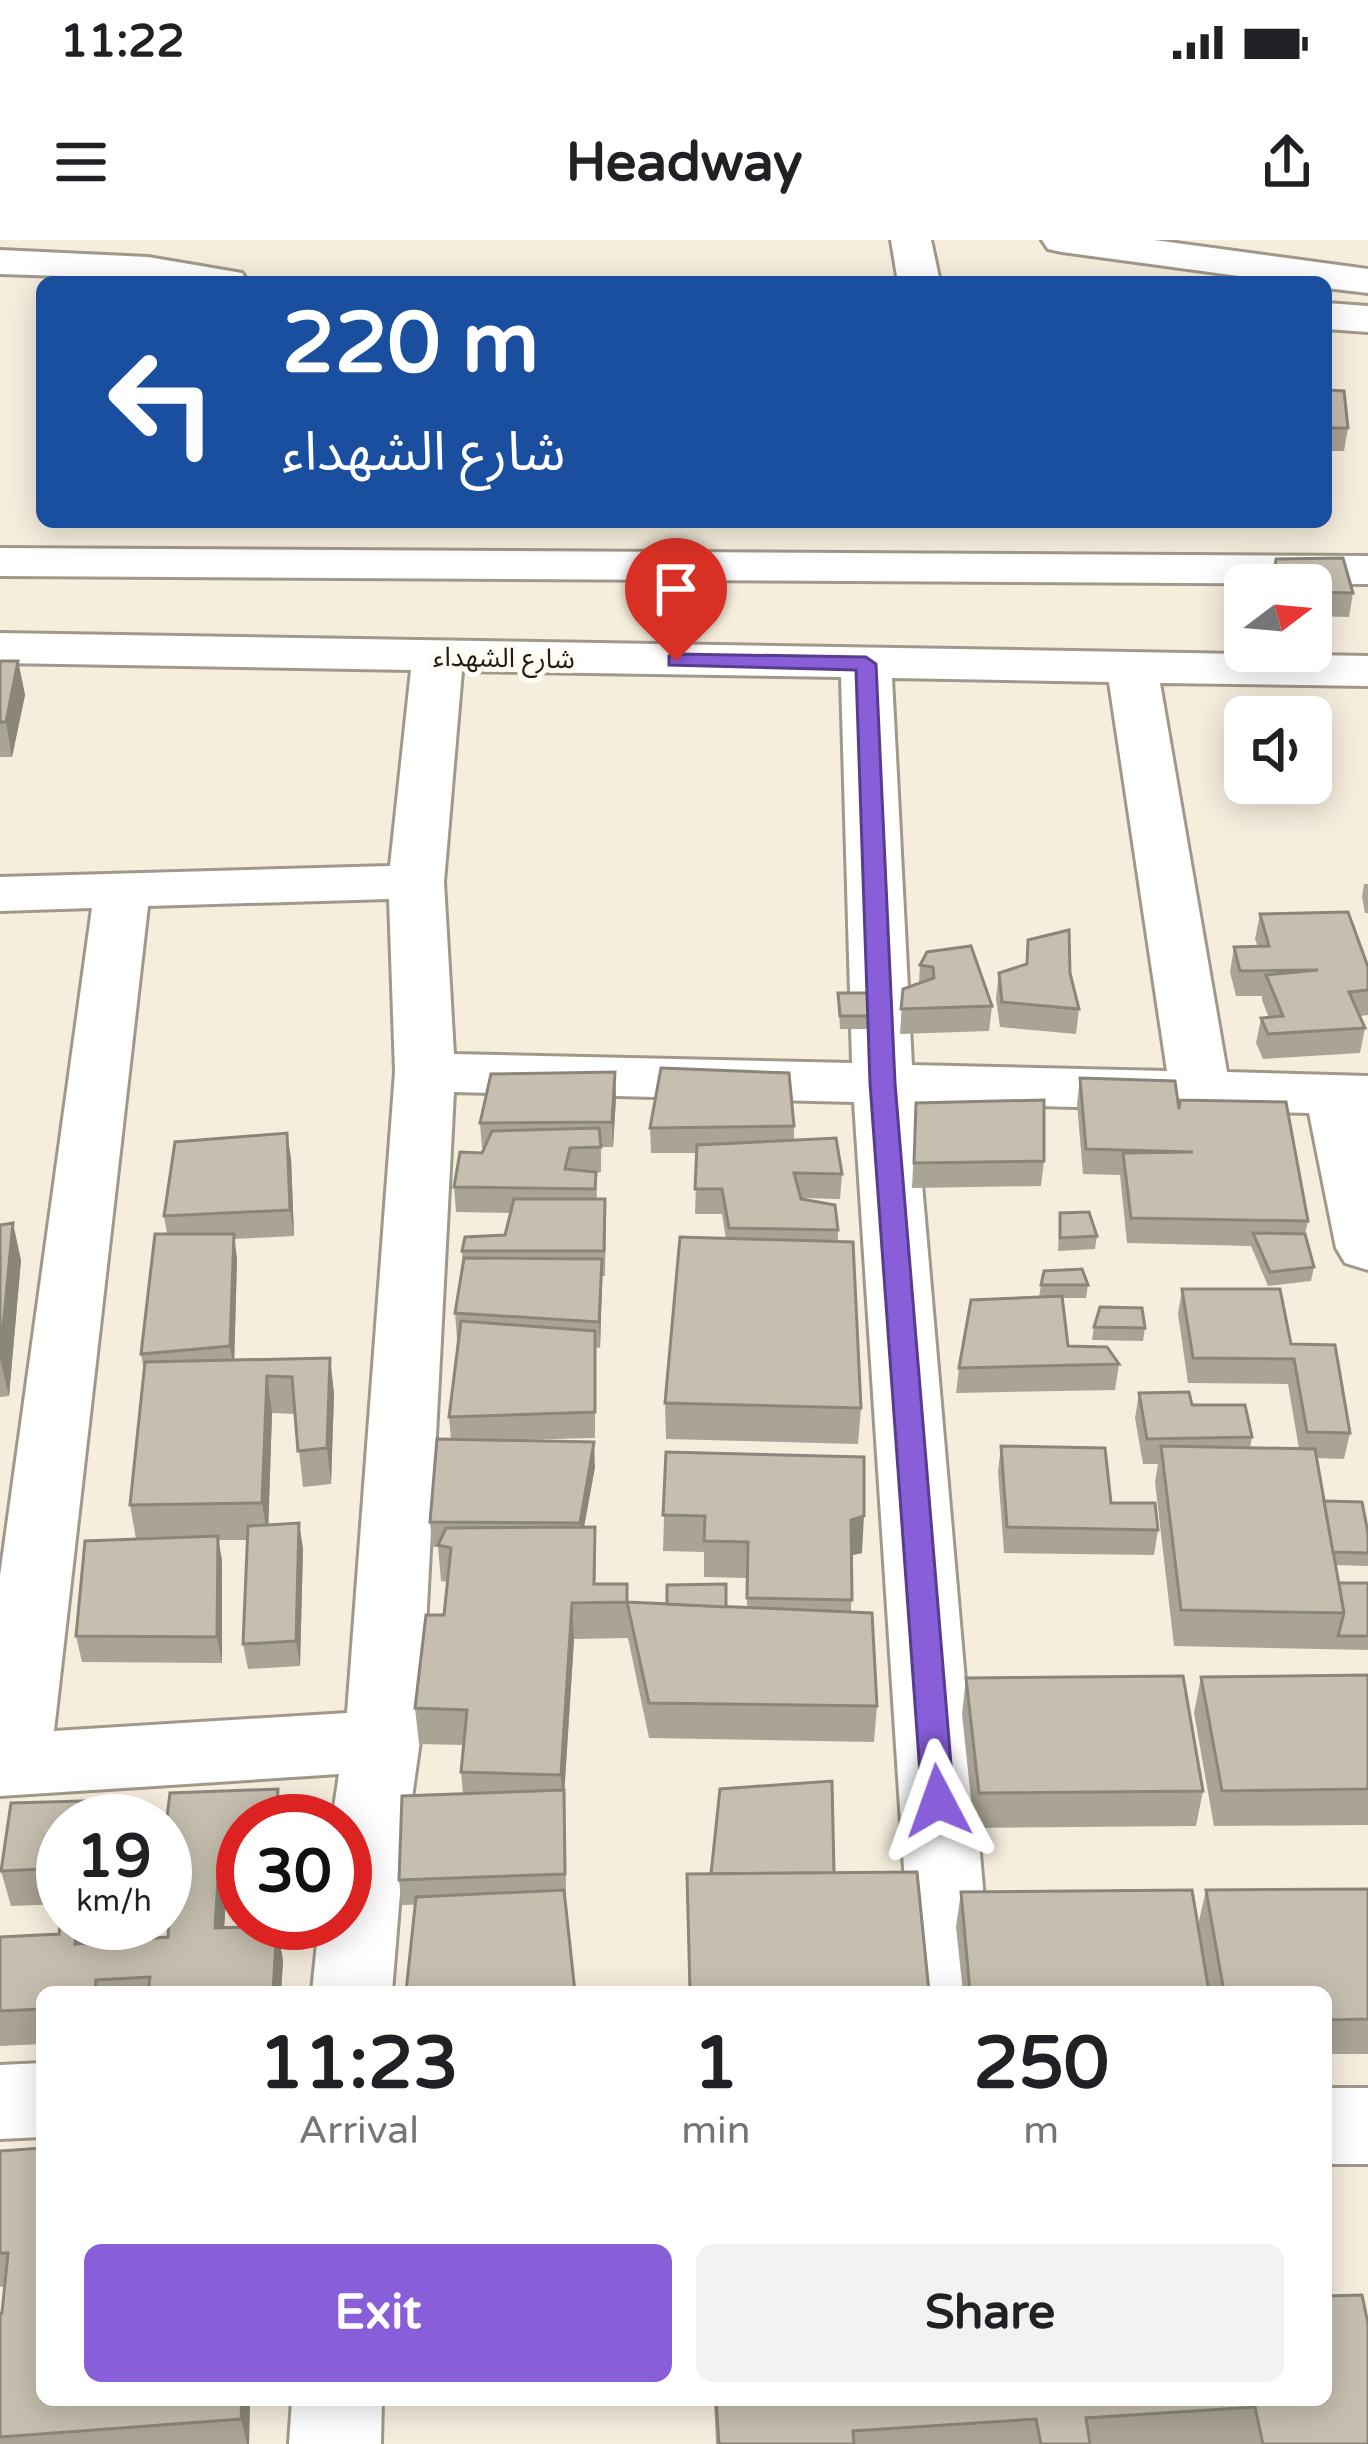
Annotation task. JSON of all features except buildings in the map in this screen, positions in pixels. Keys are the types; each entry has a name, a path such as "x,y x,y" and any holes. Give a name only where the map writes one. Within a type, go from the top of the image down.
{"main road":[{"path":"911,240 918,276"},
{"path":"1062,240 1331,276"},
{"path":"1234,240 1368,258"},
{"path":"0,262 148,269 183,276"},
{"path":"1332,276 1368,281"},
{"path":"1332,316 1368,319"},
{"path":"1258,528 1265,564"},
{"path":"0,562 117,543 926,546 1224,568"},
{"path":"926,546 936,665"},
{"path":"1332,571 1368,571"},
{"name":"شارع الشهداء","path":"0,648 1368,671"},
{"path":"353,1986 382,1741 425,1072 416,883 438,656"},
{"path":"866,664 883,1083 952,1986"},
{"path":"1132,668 1200,1091"},
{"path":"0,894 416,883"},
{"path":"122,891 6,1764 382,1741"},
{"path":"425,1072 1352,1094 1368,1248"},
{"path":"0,2102 36,2100"},
{"path":"1332,2126 1368,2126"},
{"path":"335,2444 337,2406"}],"route":[{"path":"676,661 866,664 883,1083 938,1801"}]}
